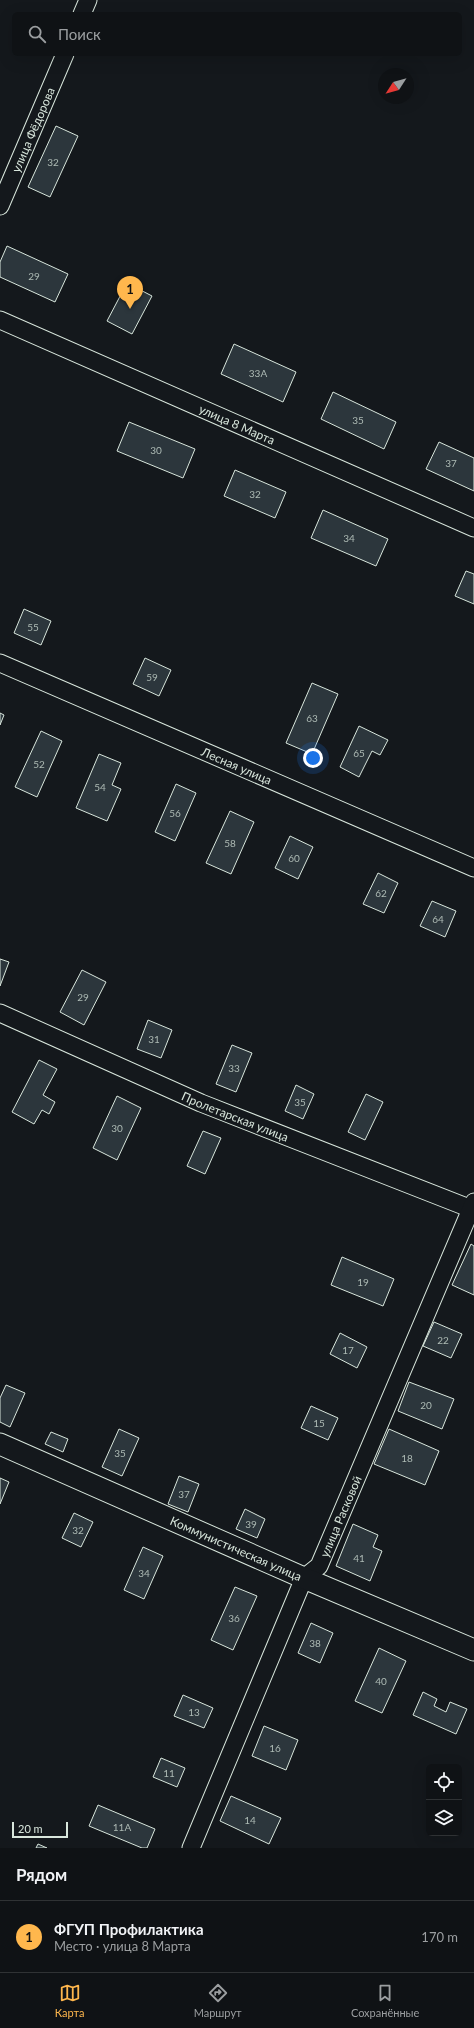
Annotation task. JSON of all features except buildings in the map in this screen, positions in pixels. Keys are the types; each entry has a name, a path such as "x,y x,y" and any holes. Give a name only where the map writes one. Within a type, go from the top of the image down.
{"street":[{"path":"83,12 88,0"},
{"name":"улица Фёдорова","path":"0,206 64,56"},
{"name":"улица 8 Марта","path":"0,320 474,528"},
{"name":"Лесная улица","path":"0,663 474,868"},
{"name":"Пролетарская улица","path":"0,1013 201,1103 473,1207"},
{"name":"улица Расковой","path":"192,1848 304,1578 319,1566 473,1207"},
{"name":"Коммунистическая улица","path":"0,1444 304,1578 474,1650"}],"place":[{"name":"ФГУП Профилактика","path":"130,309"}]}
